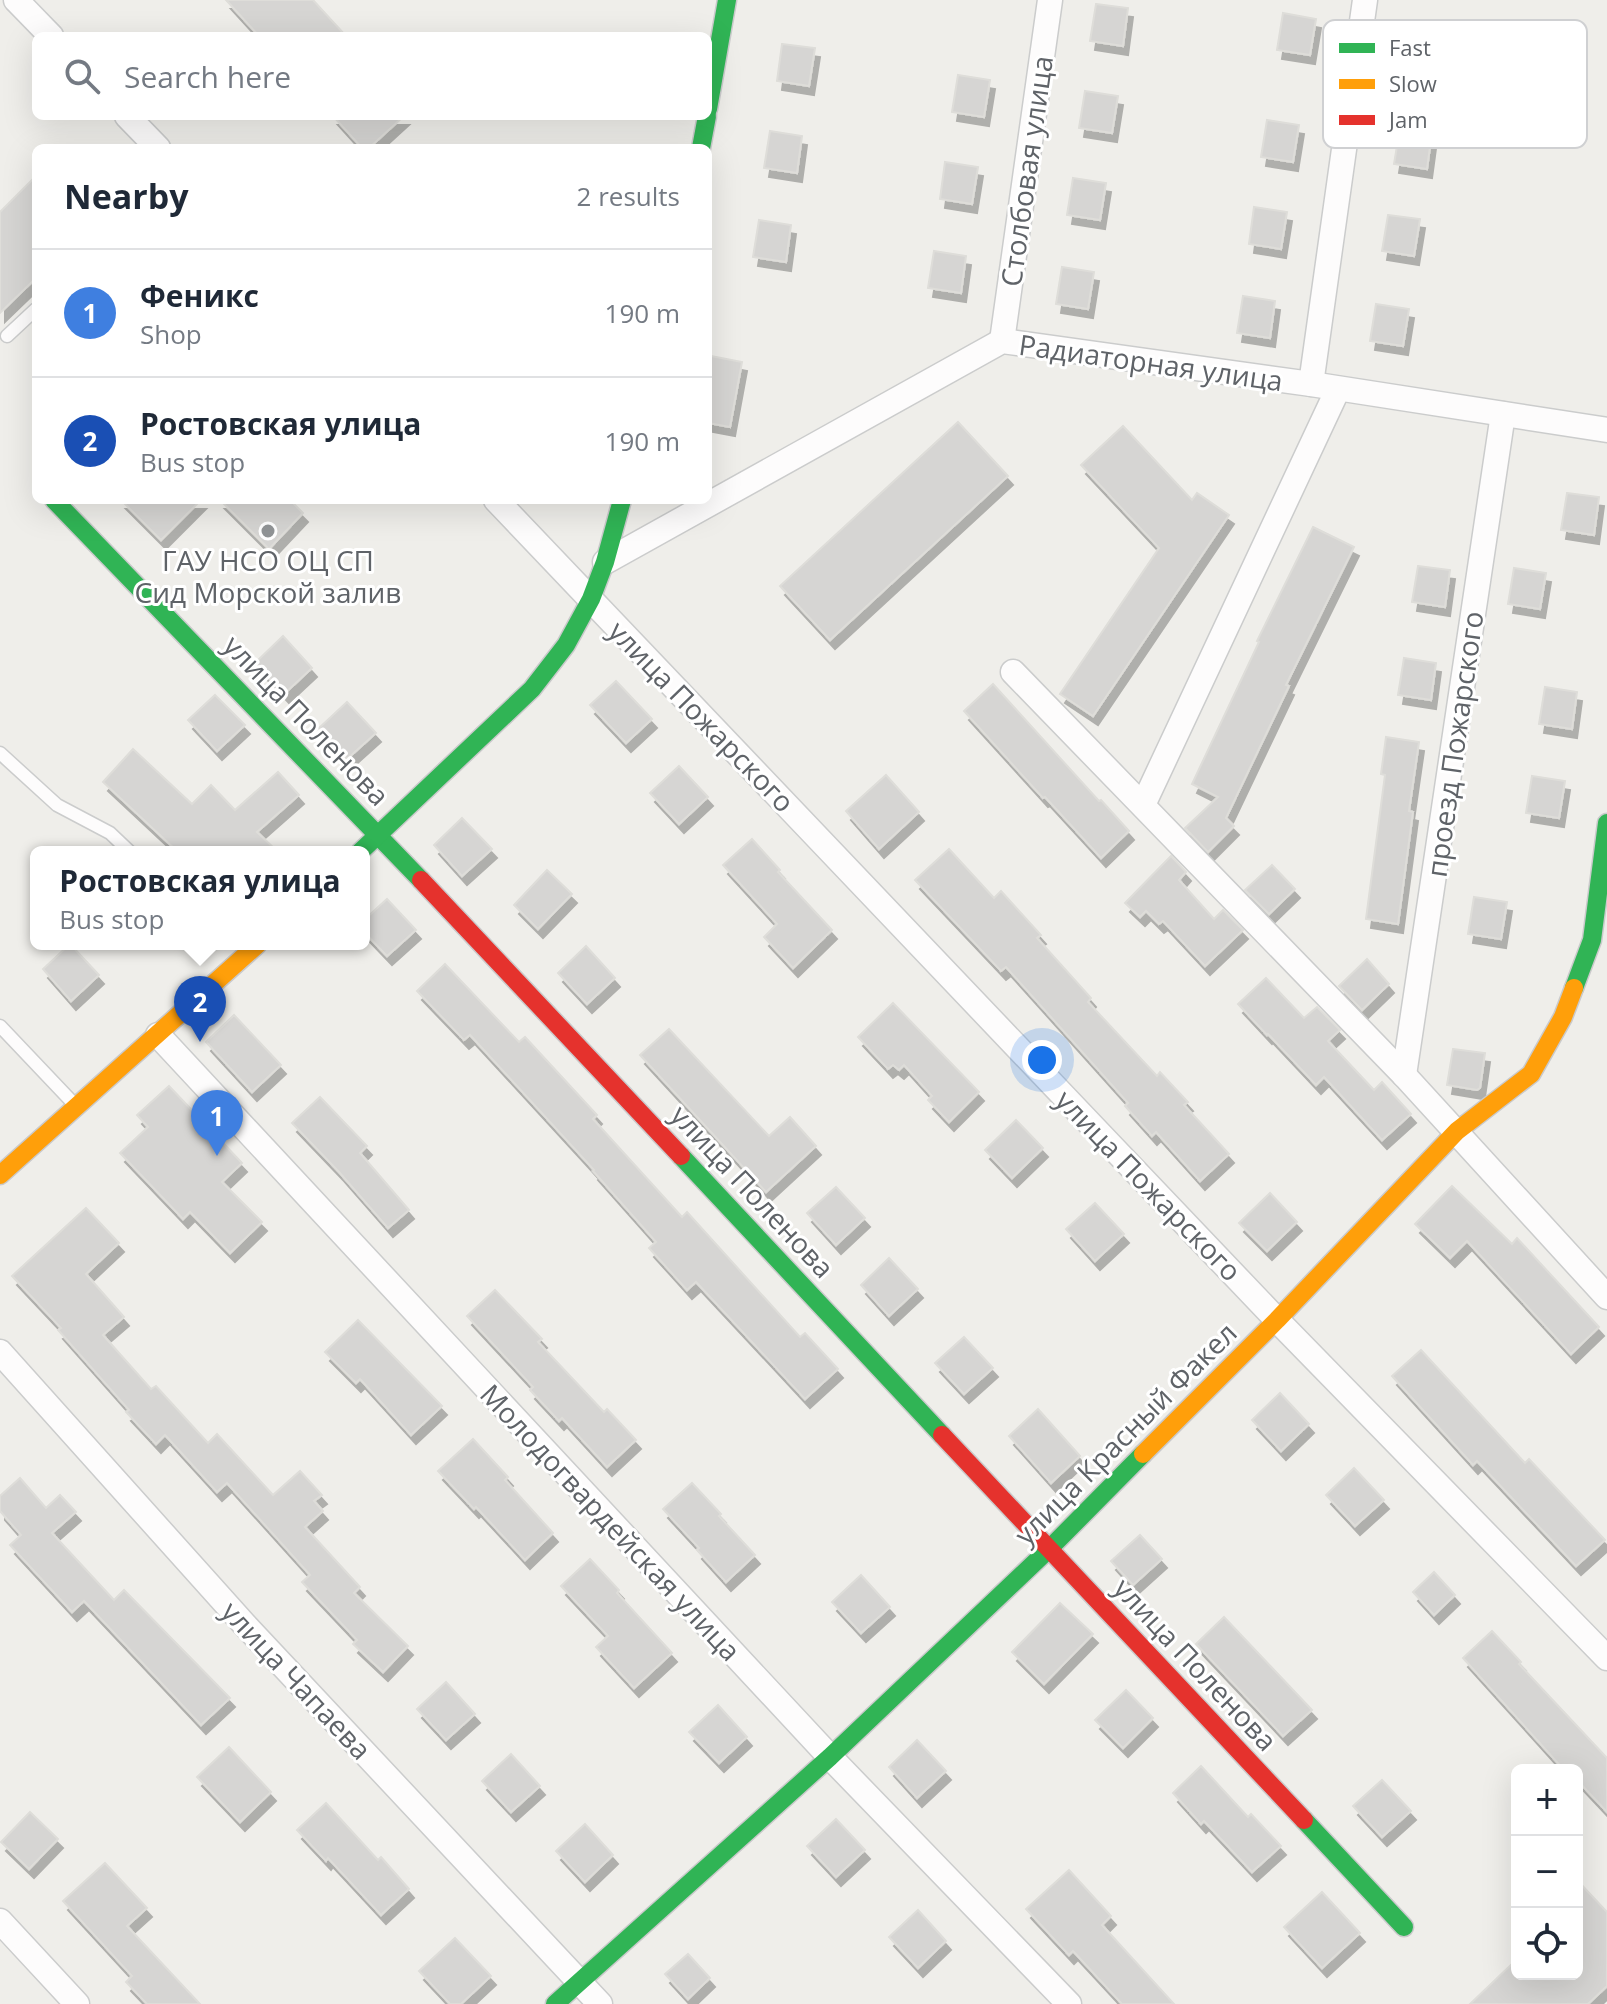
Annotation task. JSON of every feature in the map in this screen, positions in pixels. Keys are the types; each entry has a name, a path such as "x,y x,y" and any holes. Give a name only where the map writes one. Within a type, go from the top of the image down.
{"street":[{"path":"16,0 47,32"},
{"path":"712,86 727,0"},
{"name":"Столбовая улица","path":"1002,341 1050,0"},
{"path":"1362,20 1365,0"},
{"path":"131,120 154,144"},
{"path":"702,144 706,120"},
{"path":"1311,384 1344,148"},
{"name":"Радиаторная улица","path":"712,502 1002,341 1311,384 1607,430"},
{"path":"1143,805 1338,389"},
{"name":"проезд Пожарского","path":"1404,1075 1503,414"},
{"name":"улица Поленова","path":"58,504 379,835 1404,1927"},
{"name":"улица Пожарского","path":"500,504 1277,1320 1607,1658"},
{"path":"367,846 532,689 566,645 591,599 621,504"},
{"name":"Радиаторная улица","path":"605,562 709,504"},
{"path":"1013,672 1404,1075 1607,1297"},
{"name":"улица Красный Факел","path":"555,2004 830,1757 1050,1548 1277,1320 1457,1131 1531,1074 1563,1017 1592,940 1607,823"},
{"path":"0,1175 158,1035 247,950"},
{"name":"Молодогвардейская улица","path":"158,1035 830,1757 1069,2004"},
{"name":"улица Чапаева","path":"0,1352 244,1624 600,2004"},
{"path":"0,1921 77,2004"}],"lane":[{"path":"7,336 32,313"},
{"path":"0,753 57,805 110,833 124,846"},
{"path":"0,1026 77,1107"}],"building":[{"path":"226,0 313,0 342,32 255,32"},
{"path":"1096,4 1128,8 1123,46 1090,41"},
{"path":"1283,13 1316,19 1310,55 1277,50"},
{"path":"782,44 815,48 809,86 777,81"},
{"path":"958,75 990,80 984,117 952,112"},
{"path":"1085,91 1118,96 1112,133 1079,128"},
{"path":"337,120 400,120 373,144 358,144"},
{"path":"1267,120 1299,125 1293,162 1261,157"},
{"path":"770,131 802,136 797,173 764,168"},
{"path":"1397,148 1430,148 1427,169 1394,164"},
{"path":"945,162 978,167 972,204 940,199"},
{"path":"1073,178 1106,183 1100,220 1067,215"},
{"path":"32,180 32,282 0,313 0,212"},
{"path":"1254,207 1287,212 1281,249 1249,244"},
{"path":"1388,215 1420,219 1414,256 1382,251"},
{"path":"759,220 791,225 786,262 753,257"},
{"path":"934,251 966,256 961,293 928,288"},
{"path":"1062,267 1094,272 1088,309 1056,304"},
{"path":"1243,296 1275,301 1270,338 1237,333"},
{"path":"1376,304 1409,309 1403,346 1370,341"},
{"path":"712,356 742,362 730,427 712,424"},
{"path":"958,422 1008,476 830,640 780,586"},
{"path":"1123,426 1192,500 1197,493 1229,515 1093,716 1060,694 1159,548 1081,465"},
{"path":"1567,493 1599,497 1594,535 1561,530"},
{"name":"ГАУ НСО ОЦ СП Сид Морской залив","path":"125,504 197,504 161,540"},
{"name":"ГАУ НСО ОЦ СП Сид Морской залив","path":"224,504 294,504 303,513 269,549"},
{"path":"1313,527 1354,547 1286,685 1289,686 1226,818 1234,826 1208,852 1185,828 1218,797 1192,784"},
{"path":"1418,566 1450,570 1445,607 1412,602"},
{"path":"1514,568 1546,573 1540,609 1508,604"},
{"path":"283,636 312,668 284,694 255,663"},
{"path":"1404,658 1436,663 1431,700 1398,695"},
{"path":"616,681 652,719 626,743 590,705"},
{"path":"993,684 1129,831 1101,858 964,711"},
{"path":"1545,687 1577,692 1572,729 1539,724"},
{"path":"215,695 245,725 217,751 188,720"},
{"path":"347,702 376,733 347,759 319,728"},
{"path":"1386,737 1419,742 1398,924 1366,919 1385,775 1381,774"},
{"path":"133,749 192,804 211,785 235,810 278,772 299,795 257,832 272,846 172,846 103,782"},
{"path":"679,766 708,797 679,824 650,793"},
{"path":"886,775 919,812 879,849 846,811"},
{"path":"1532,776 1565,781 1559,818 1526,813"},
{"path":"462,818 492,849 462,876 434,845"},
{"path":"752,839 832,930 793,968 764,937 777,924 723,865"},
{"path":"949,849 994,898 1001,891 1041,935 1037,938 1091,998 1088,1002 1157,1076 1160,1072 1188,1102 1184,1105 1229,1154 1200,1181 1156,1132 1152,1136 1125,1106 1128,1103 1006,967 1001,971 915,880"},
{"path":"1171,856 1186,872 1179,880 1214,919 1223,910 1243,930 1205,966 1163,921 1159,924 1146,911 1140,917 1125,903"},
{"path":"1272,865 1295,889 1269,914 1245,890"},
{"path":"547,870 572,894 538,929 514,905"},
{"path":"1474,897 1507,902 1501,939 1468,934"},
{"path":"387,899 416,930 387,956 370,938 370,915"},
{"path":"586,946 615,978 587,1004 558,973"},
{"path":"64,950 76,950 99,975 71,1001 43,969"},
{"path":"1367,959 1389,984 1362,1010 1339,986"},
{"path":"445,964 519,1042 525,1037 597,1115 593,1119 682,1217 687,1212 800,1337 805,1333 838,1369 805,1399 696,1282 687,1290 649,1248 656,1242 594,1170 470,1035 464,1040 417,991"},
{"path":"1266,978 1304,1018 1317,1007 1340,1030 1328,1041 1374,1090 1382,1082 1411,1114 1382,1140 1324,1077 1316,1085 1238,1004"},
{"path":"893,1003 979,1092 949,1122 928,1100 932,1096 904,1065 899,1070 893,1065 888,1069 858,1037"},
{"path":"234,1015 281,1065 252,1092 206,1042"},
{"path":"669,1029 769,1136 790,1117 816,1146 766,1192 640,1055"},
{"path":"1453,1049 1485,1053 1480,1088 1477,1090 1447,1085"},
{"path":"169,1086 242,1163 222,1182 262,1222 230,1253 190,1212 183,1219 120,1153 148,1127 137,1115"},
{"path":"320,1097 367,1146 360,1153 409,1210 388,1228 292,1123"},
{"path":"1016,1120 1043,1148 1012,1178 985,1150"},
{"path":"1452,1186 1512,1244 1517,1238 1599,1327 1571,1354 1467,1241 1450,1258 1415,1224"},
{"path":"836,1187 865,1218 836,1245 807,1213"},
{"path":"1270,1193 1297,1222 1267,1251 1239,1223"},
{"path":"1095,1203 1124,1234 1095,1261 1066,1229"},
{"path":"86,1208 119,1243 86,1274 124,1317 103,1335 151,1389 156,1386 208,1443 217,1434 273,1495 300,1471 322,1495 314,1501 323,1511 305,1527 360,1587 354,1593 408,1646 383,1672 353,1644 357,1640 302,1582 310,1575 227,1483 217,1492 165,1435 156,1444 58,1330 61,1328 12,1276"},
{"path":"889,1258 918,1289 889,1316 861,1285"},
{"path":"495,1290 542,1339 538,1342 604,1412 607,1409 636,1440 607,1467 562,1418 559,1421 530,1390 533,1387 467,1316"},
{"path":"358,1320 442,1406 411,1435 360,1379 356,1383 325,1352"},
{"path":"964,1337 993,1368 964,1394 935,1363"},
{"path":"1421,1350 1525,1463 1529,1459 1605,1540 1576,1566 1477,1461 1473,1465 1392,1376"},
{"path":"1280,1393 1309,1424 1281,1451 1252,1420"},
{"path":"1038,1409 1080,1456 1051,1483 1009,1436"},
{"path":"473,1439 553,1533 525,1560 438,1471"},
{"path":"1354,1468 1384,1500 1355,1526 1326,1495"},
{"path":"20,1478 46,1508 60,1495 76,1512 52,1533 114,1600 124,1590 230,1698 201,1725 84,1601 72,1612 10,1545 21,1535 0,1511 0,1496"},
{"path":"692,1483 755,1555 726,1582 663,1509"},
{"path":"1140,1535 1162,1559 1133,1585 1111,1561"},
{"path":"590,1559 672,1653 634,1688 596,1647 608,1636 561,1586"},
{"path":"1434,1572 1455,1595 1434,1615 1413,1592"},
{"path":"861,1575 890,1607 861,1633 832,1602"},
{"path":"1060,1603 1093,1634 1044,1684 1012,1652"},
{"path":"1224,1617 1312,1710 1283,1736 1196,1644"},
{"path":"1492,1631 1521,1662 1519,1664 1607,1758 1607,1812 1583,1786 1583,1764 1559,1764 1463,1658"},
{"path":"446,1682 475,1714 446,1740 417,1709"},
{"path":"1126,1690 1153,1718 1123,1748 1095,1720"},
{"path":"718,1705 747,1737 719,1763 689,1732"},
{"path":"917,1740 946,1771 917,1798 889,1767"},
{"path":"229,1747 271,1792 240,1822 197,1777"},
{"path":"511,1754 540,1786 511,1812 482,1781"},
{"path":"1201,1766 1248,1817 1251,1814 1281,1846 1252,1872 1173,1793"},
{"path":"1382,1780 1411,1811 1382,1837 1353,1806"},
{"path":"326,1803 409,1889 381,1915 297,1830"},
{"path":"30,1812 58,1839 29,1869 1,1842"},
{"path":"836,1819 865,1850 836,1877 807,1846"},
{"path":"585,1824 613,1855 585,1882 556,1851"},
{"path":"105,1863 147,1908 127,1926 200,2004 147,2004 126,1982 132,1976 63,1901"},
{"path":"1069,1870 1111,1916 1102,1925 1174,2004 1122,2004 1073,1951 1069,1955 1026,1909"},
{"path":"1583,1886 1607,1912 1607,1986 1588,2004 1470,2004 1511,1965 1511,1980 1583,1980"},
{"path":"1322,1892 1360,1933 1322,1968 1284,1927"},
{"path":"918,1910 946,1941 918,1968 889,1937"},
{"path":"455,1938 491,1976 461,2004 450,2004 419,1971"},
{"path":"688,1954 710,1978 688,1999 665,1974"}],"traffic: fast":[{"path":"712,86 727,0"},
{"path":"702,144 706,120"},
{"path":"58,504 421,880"},
{"path":"366,846 532,689 566,645 591,599 621,504"},
{"path":"1574,988 1592,940 1607,823"},
{"path":"681,1156 942,1435"},
{"path":"555,2004 830,1757 1050,1548 1143,1454"},
{"path":"1304,1820 1404,1927"}],"traffic: slow":[{"path":"0,1175 251,950"},
{"path":"1143,1454 1277,1320 1457,1131 1531,1074 1563,1017 1574,988"}],"traffic: jam":[{"path":"421,880 681,1156"},
{"path":"942,1435 1304,1820"}],"place":[{"name":"ГАУ НСО ОЦ СП Сид Морской залив","path":"268,531"},
{"name":"Ростовская улица","path":"200,1042"},
{"name":"Феникс","path":"217,1156"}]}
